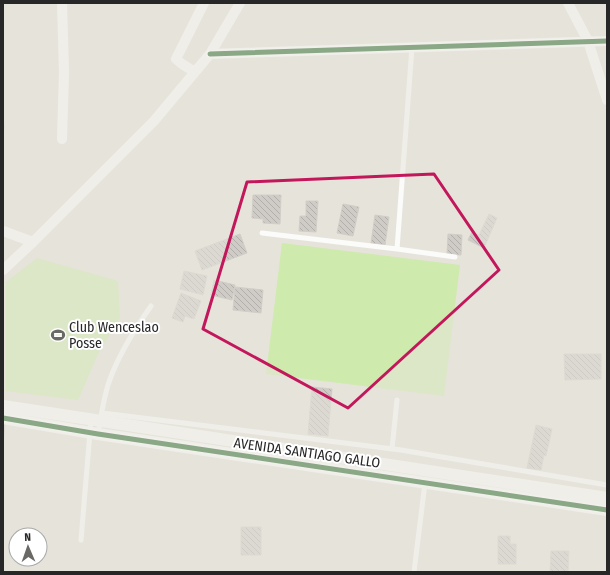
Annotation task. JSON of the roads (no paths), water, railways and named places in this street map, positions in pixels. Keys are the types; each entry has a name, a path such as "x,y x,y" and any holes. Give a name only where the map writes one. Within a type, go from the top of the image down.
{"street":[{"path":"62,3 64,72 62,140"},
{"path":"195,72 176,60 204,3"},
{"path":"3,270 154,121 210,54 240,3"},
{"path":"568,3 588,41 607,100"},
{"path":"210,54 607,41"},
{"path":"3,231 33,242"},
{"name":"AVENIDA SANTIAGO GALLO","path":"3,406 96,424 425,482 607,510"},
{"name":"AVENIDA SANTIAGO GALLO","path":"3,418 96,424 426,470 607,498"}],"lane":[{"path":"397,249 412,47"},
{"path":"262,233 455,257"},
{"path":"80,540 96,424 108,385 118,360 140,321 151,306"},
{"path":"392,449 397,400"},
{"path":"96,424 392,449 607,485"},
{"path":"414,572 426,470"}],"place":[{"name":"Club Wenceslao Posse","path":"58,335"}]}
